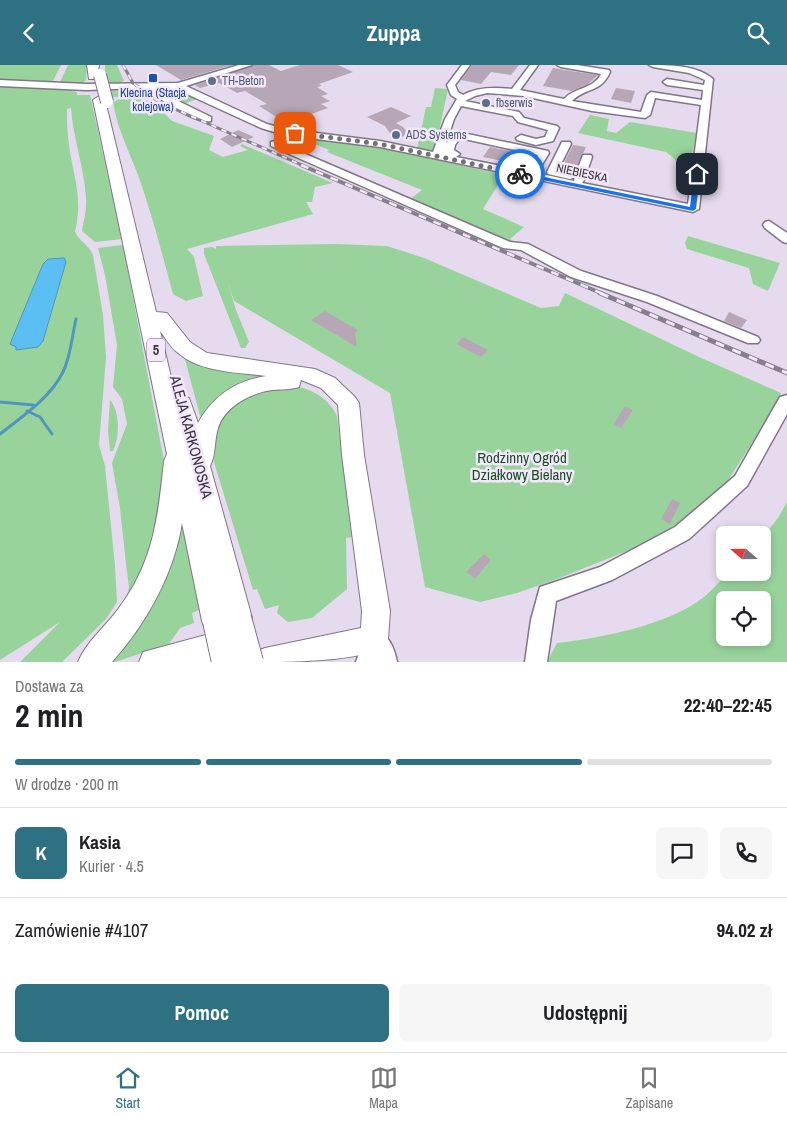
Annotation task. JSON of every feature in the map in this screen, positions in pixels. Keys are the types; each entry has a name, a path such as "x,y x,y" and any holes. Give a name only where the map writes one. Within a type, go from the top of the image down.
{"main road":[{"name":"ALEJA KARKONOSKA","path":"96,70 177,442 244,640"},
{"name":"ALEJA KARKONOSKA","path":"103,101 244,640"},
{"path":"153,662 244,640 376,654 376,611 348,403 328,383 302,373 218,363 200,358 181,345 160,317"},
{"path":"204,486 202,448 206,428 221,406 235,395 250,387 283,381 308,385 320,390 341,409 350,429"},
{"path":"92,662 125,624 144,595 157,568 169,526 177,442"},
{"name":"ALEJA KARKONOSKA","path":"225,662 244,640"}],"street":[{"path":"0,83 86,87 165,85 178,87 248,65"},
{"path":"449,124 536,141 549,139 555,130 550,125 521,120 516,113 460,101 451,85 466,65"},
{"path":"513,89 526,65"},
{"path":"513,89 534,65"},
{"path":"436,156 460,101 478,90 513,89 571,94 598,85 604,81 606,72 561,65"},
{"path":"513,89 566,102 645,115 651,95 706,103 709,79 702,75 670,66 653,65"},
{"path":"141,85 152,79 162,79 165,80 165,85"},
{"path":"667,81 708,88"},
{"path":"152,85 154,89 165,97 208,119"},
{"name":"NIEBIESKA","path":"178,87 270,128 306,135 372,143 532,173 589,188 693,209 706,103"},
{"path":"566,102 571,94"},
{"path":"494,100 511,103 505,111"},
{"path":"288,151 299,145 306,135"},
{"path":"458,135 544,153 532,173 449,152 450,145 458,135"},
{"path":"275,144 507,245 524,247 576,274 652,299 753,340"},
{"path":"566,144 552,172 573,177 587,184 589,188"},
{"path":"579,180 587,157"},
{"path":"769,225 787,239"},
{"path":"536,662 541,620 547,594 605,573 682,533 741,481 786,401"}],"green space":[{"path":"0,65 61,65 52,83 0,81"},
{"path":"68,65 87,65 86,80 81,85 59,84"},
{"path":"105,65 117,65 124,81 122,81 123,84 109,84"},
{"path":"0,86 72,89 71,91 77,92 77,95 90,95 122,239 95,242 82,231 86,206 85,186 71,108 67,109 67,129 78,194 75,232 93,255 103,315 106,357 99,445 105,466 117,602 106,619 62,662 20,662 60,622 0,660"},
{"path":"161,87 177,89 200,98 181,105 160,90"},
{"path":"435,88 448,89 435,150 428,152 417,149 426,107 431,107"},
{"path":"111,91 133,92 158,107 172,121 214,136 209,150 223,157 248,150 240,146 242,144 333,183 315,187 312,202 306,202 313,214 187,249 194,257 203,296 186,301 173,294 148,204 117,121 113,102 124,97 112,97"},
{"path":"590,115 609,119 607,131 616,133 630,122 697,133 688,169 687,193 675,190 681,183 681,173 674,158 666,152 578,133"},
{"path":"316,140 362,143 504,175 483,209 524,227 510,239 516,243 409,200 422,190 327,152 329,150 317,145 308,146"},
{"path":"688,236 780,263 768,291 753,284 749,268 687,249 685,243"},
{"name":"Rodzinny Ogród Działkowy Bielany","path":"336,244 387,246 424,258 541,308 559,306 565,293 699,357 781,393 775,407 727,482 687,517 647,543 557,579 517,593 480,602 425,587 390,393 234,301 227,280 236,310 249,342 245,348 241,348 204,254 204,248 212,247 216,249 216,246"},
{"path":"123,245 164,461 164,493 153,552 127,597 129,587 120,508 112,463 127,424 122,399 113,387 117,345 105,275 98,248"},
{"path":"184,356 279,374 201,419"},
{"path":"289,385 304,388 317,394 329,403 337,416 353,537 346,538 347,589 312,618 288,622 277,613 279,605 265,609 257,589 253,590 210,449 210,432 238,398"},
{"path":"110,400 116,411 118,424 117,438 113,451 110,451 108,430"},
{"path":"787,502 787,662 547,662 557,643 614,634 654,623 689,607 704,597 720,581 771,581 771,527"},
{"path":"178,504 200,605 199,610 192,613 194,623 180,628 169,644 115,662 103,662"}],"water":[{"path":"64,258 66,262 43,341 38,347 16,350 16,347 10,344 43,264 48,259"}],"building":[{"path":"156,65 232,65 181,80"},
{"path":"254,65 269,65 281,71 300,65 338,65 353,72 319,84 322,86 317,87 328,94 321,96 330,101 321,104 328,108 306,116 311,119 291,126 259,106 267,104 245,91 237,93 219,83 200,88 195,85"},
{"path":"472,65 519,65 511,75 491,72 481,84 461,80"},
{"path":"553,68 598,75 588,84 572,91 543,86"},
{"path":"616,88 635,91 631,103 611,99"},
{"path":"391,107 411,116 396,123 403,127 410,135 393,138 385,126 367,117"},
{"path":"238,130 254,137 232,147 220,139"},
{"path":"573,145 586,147 574,173 561,169"},
{"path":"490,147 524,154 517,164 483,157"},
{"path":"325,311 358,330 355,333 357,347 311,320"},
{"path":"729,312 747,320 741,328 724,321"},
{"path":"463,337 488,350 481,357 456,344"},
{"path":"625,406 633,410 621,428 614,424"},
{"path":"672,499 680,503 670,524 661,519"},
{"path":"484,554 491,560 475,579 466,572"}],"waterway":[{"path":"28,412 44,398 63,372 68,359 76,319"},
{"path":"0,402 33,405"},
{"path":"0,434 28,412"},
{"path":"28,412 40,417 52,434"}],"railway":[{"path":"123,65 133,83 159,102 304,166"},
{"path":"301,165 603,294"},
{"path":"600,293 787,373"}],"way so far":[{"path":"295,133 380,144 520,174"}],"place":[{"name":"Klecina (Stacja kolejowa)","path":"153,78"},
{"name":"TH-Beton","path":"212,81"},
{"name":"fbserwis","path":"486,103"},
{"name":"ADS Systems","path":"396,135"}],"route":[{"path":"520,174 693,209 697,174"}]}
